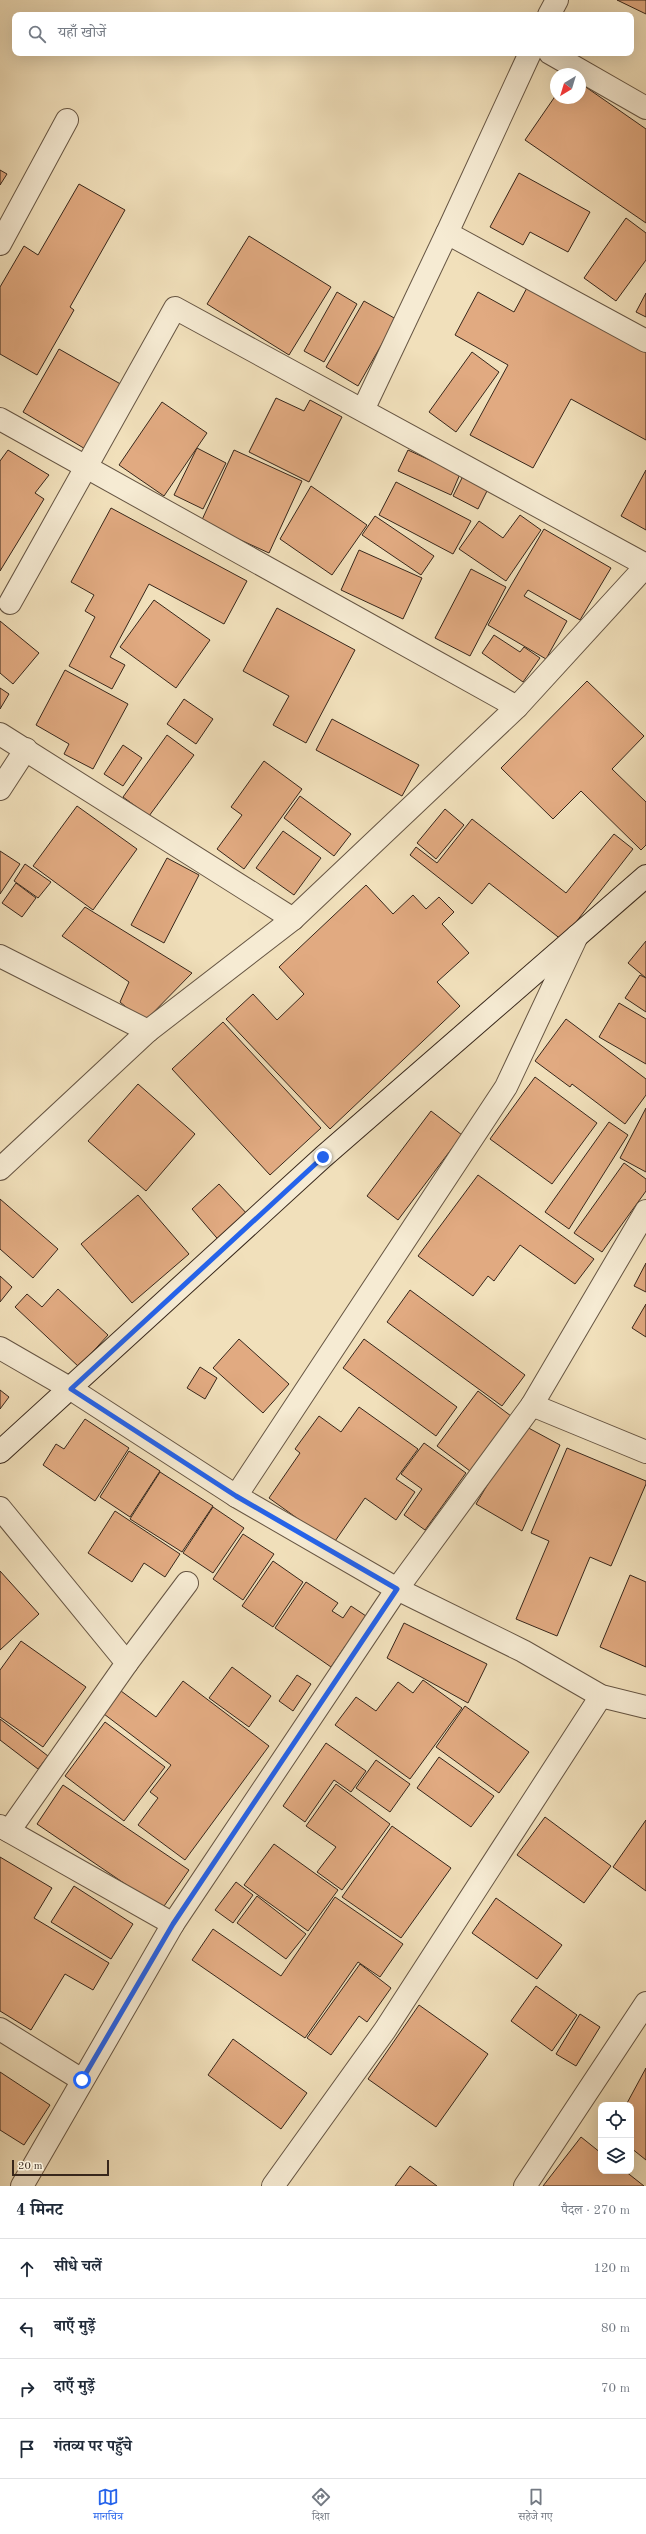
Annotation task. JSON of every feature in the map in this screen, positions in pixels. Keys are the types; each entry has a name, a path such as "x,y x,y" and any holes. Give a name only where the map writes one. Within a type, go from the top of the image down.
{"street":[{"path":"551,12 557,0"},
{"path":"363,410 529,56"},
{"path":"555,56 646,108"},
{"path":"0,244 67,120"},
{"path":"447,233 646,342"},
{"path":"0,1169 148,1031 293,918 517,707 646,566 175,308 10,603"},
{"path":"0,419 87,465 517,707"},
{"path":"0,734 293,918"},
{"path":"0,789 26,749"},
{"path":"0,1452 71,1389 323,1157 646,876"},
{"path":"236,1496 506,1087 577,936"},
{"path":"0,956 148,1031"},
{"path":"22,2186 173,1924 397,1589 532,1405 646,1211"},
{"path":"0,1348 71,1389 236,1496 397,1589 523,1651 601,1696 646,1707"},
{"path":"532,1405 646,1452"},
{"path":"0,1508 127,1663"},
{"path":"173,1924 4,1829 187,1583"},
{"path":"273,2186 385,2030 601,1696"},
{"path":"524,2186 646,2003"},
{"path":"0,2029 82,2080"}],"building":[{"path":"617,0 646,0 646,14"},
{"path":"586,87 646,129 646,223 525,140 550,104 586,104"},
{"path":"0,170 7,174 0,185"},
{"path":"519,173 590,212 568,252 530,232 523,245 490,227"},
{"path":"79,184 125,210 70,307 74,310 37,375 0,354 0,287 24,246 38,255"},
{"path":"626,218 646,233 646,260 616,301 584,278"},
{"path":"249,236 331,287 289,355 207,304"},
{"path":"528,286 646,351 646,440 571,399 533,468 470,435 508,365 455,335 478,292 514,312"},
{"path":"337,292 357,304 324,362 304,351"},
{"path":"646,293 646,317 636,312"},
{"path":"364,301 396,319 358,386 326,367"},
{"path":"59,349 124,386 87,450 23,412"},
{"path":"472,352 499,372 456,432 429,412"},
{"path":"276,398 304,411 310,400 342,417 309,482 249,452"},
{"path":"162,402 207,433 164,496 119,465"},
{"path":"197,448 226,463 203,509 174,495"},
{"path":"8,450 49,475 35,493 44,499 0,571 0,461"},
{"path":"234,450 302,481 269,553 201,522"},
{"path":"408,450 460,474 451,495 398,471"},
{"path":"646,470 646,530 621,516"},
{"path":"464,474 489,487 478,509 453,496"},
{"path":"396,482 471,521 453,554 379,515"},
{"path":"311,486 367,525 332,575 280,539"},
{"path":"111,508 247,581 224,624 149,584 110,657 125,665 112,689 69,666 95,617 85,611 94,595 71,582"},
{"path":"520,515 541,530 506,581 459,549 479,521 503,538"},
{"path":"375,516 434,556 421,575 362,535"},
{"path":"544,529 611,568 580,620 528,590 524,596 567,621 546,659 488,625"},
{"path":"359,550 422,578 403,619 341,590"},
{"path":"471,569 506,587 470,656 435,638"},
{"path":"154,600 210,640 176,688 120,647"},
{"path":"277,608 355,650 306,743 273,725 289,696 243,671"},
{"path":"0,621 39,653 13,684 0,673"},
{"path":"494,635 520,652 524,647 540,658 523,682 482,653"},
{"path":"65,670 128,704 93,769 64,754 69,744 36,725"},
{"path":"587,681 644,736 612,769 646,802 646,845 641,850 581,791 553,819 501,768"},
{"path":"0,688 9,694 0,709"},
{"path":"184,699 213,719 196,744 167,724"},
{"path":"332,719 419,765 402,796 316,750"},
{"path":"167,735 194,755 149,816 123,797"},
{"path":"123,745 142,758 123,786 104,774"},
{"path":"264,761 302,789 244,869 217,849 242,815 231,807"},
{"path":"300,796 351,834 334,856 284,818"},
{"path":"77,806 137,849 93,910 33,866"},
{"path":"445,809 464,825 436,859 417,843"},
{"path":"472,819 566,893 614,834 633,849 562,940 489,883 472,904 410,855 416,847 437,863"},
{"path":"283,831 321,858 294,895 256,868"},
{"path":"0,851 20,864 0,894"},
{"path":"167,858 199,875 164,943 131,925"},
{"path":"25,864 51,882 38,898 14,881"},
{"path":"16,883 36,898 22,917 2,903"},
{"path":"366,885 393,914 413,895 426,909 439,897 454,912 442,924 469,953 437,982 460,1006 330,1129 226,1019 253,994 277,1020 304,994 279,967"},
{"path":"85,907 192,973 144,1022 120,1002 129,982 62,936"},
{"path":"646,941 646,978 628,963"},
{"path":"640,975 646,978 646,1012 625,998"},
{"path":"619,1003 646,1019 646,1064 599,1037"},
{"path":"566,1019 646,1079 646,1095 625,1124 572,1084 570,1087 535,1061"},
{"path":"223,1022 321,1128 270,1175 172,1069"},
{"path":"535,1077 597,1123 552,1184 490,1139"},
{"path":"138,1084 195,1134 146,1191 88,1141"},
{"path":"646,1108 646,1172 620,1158"},
{"path":"431,1111 462,1135 398,1220 367,1196"},
{"path":"609,1122 628,1135 569,1229 545,1212"},
{"path":"624,1163 646,1179 646,1191 602,1252 574,1233"},
{"path":"478,1175 594,1259 575,1284 520,1245 494,1281 488,1276 473,1296 418,1256"},
{"path":"219,1184 249,1216 222,1244 192,1209"},
{"path":"138,1195 189,1254 132,1303 81,1244"},
{"path":"0,1199 58,1249 33,1278 0,1249"},
{"path":"646,1263 646,1292 634,1286"},
{"path":"0,1276 12,1287 0,1302"},
{"path":"58,1289 108,1335 79,1367 15,1307 27,1294 42,1307"},
{"path":"410,1290 525,1375 502,1406 387,1322"},
{"path":"646,1304 646,1337 632,1328"},
{"path":"239,1339 289,1384 263,1413 213,1368"},
{"path":"364,1339 457,1407 436,1436 343,1368"},
{"path":"200,1367 217,1378 205,1399 187,1388"},
{"path":"0,1390 9,1397 0,1409"},
{"path":"478,1391 511,1416 470,1471 437,1446"},
{"path":"359,1407 418,1449 396,1479 415,1492 396,1520 365,1498 333,1544 269,1498 300,1453 295,1449 319,1416 341,1432"},
{"path":"85,1419 129,1448 95,1501 43,1465 56,1444 64,1449"},
{"path":"523,1425 560,1445 522,1531 476,1504"},
{"path":"424,1443 466,1473 425,1530 404,1515 422,1489 401,1474"},
{"path":"567,1448 646,1481 646,1484 611,1566 590,1557 557,1636 516,1619 549,1541 531,1533"},
{"path":"129,1451 160,1471 130,1517 100,1497"},
{"path":"160,1472 213,1506 182,1552 130,1519"},
{"path":"213,1507 244,1528 213,1573 183,1553"},
{"path":"115,1511 180,1554 165,1577 144,1563 132,1582 88,1553"},
{"path":"243,1534 274,1554 243,1600 213,1579"},
{"path":"273,1561 303,1582 273,1627 242,1606"},
{"path":"0,1571 39,1614 0,1650"},
{"path":"630,1575 646,1582 646,1667 600,1647"},
{"path":"306,1582 338,1603 332,1611 343,1618 351,1606 372,1620 352,1649 346,1645 331,1667 275,1628"},
{"path":"404,1623 487,1664 468,1703 387,1658"},
{"path":"21,1641 86,1687 43,1747 0,1717 0,1670"},
{"path":"232,1667 271,1696 249,1727 209,1698"},
{"path":"297,1675 311,1684 293,1711 279,1701"},
{"path":"423,1680 462,1708 410,1779 335,1725 356,1697 376,1711 398,1682 413,1693"},
{"path":"183,1681 269,1746 185,1860 138,1825 158,1798 150,1792 171,1765 104,1714 121,1691 156,1717"},
{"path":"465,1706 529,1752 499,1793 436,1747"},
{"path":"0,1719 48,1756 38,1769 0,1740"},
{"path":"105,1722 165,1767 124,1821 65,1776"},
{"path":"326,1743 366,1771 351,1792 334,1780 305,1822 283,1806"},
{"path":"439,1757 494,1796 471,1827 417,1788"},
{"path":"376,1760 410,1784 390,1812 356,1788"},
{"path":"336,1784 390,1824 342,1890 317,1872 336,1847 306,1826"},
{"path":"63,1785 189,1870 162,1909 37,1824"},
{"path":"545,1817 611,1866 584,1903 517,1855"},
{"path":"646,1820 646,1891 613,1867"},
{"path":"392,1826 451,1868 401,1938 342,1897"},
{"path":"274,1844 338,1890 308,1931 244,1885"},
{"path":"0,1857 52,1888 34,1918 109,1963 93,1990 65,1974 31,2030 0,2011"},
{"path":"236,1882 253,1895 233,1923 215,1910"},
{"path":"74,1886 133,1924 111,1959 51,1922"},
{"path":"257,1896 306,1934 286,1959 237,1923"},
{"path":"335,1897 403,1944 380,1977 358,1962 305,2038 192,1960 213,1929 281,1976"},
{"path":"496,1898 562,1945 537,1979 472,1933"},
{"path":"360,1964 391,1988 367,2022 359,2016 331,2055 307,2038"},
{"path":"536,1986 577,2015 552,2051 511,2021"},
{"path":"419,2005 488,2054 436,2127 368,2079"},
{"path":"580,2014 600,2027 576,2066 556,2054"},
{"path":"233,2039 307,2093 281,2129 208,2075"},
{"path":"646,2068 646,2160 634,2150 634,2102 628,2102"},
{"path":"0,2072 50,2105 24,2145 0,2130"},
{"path":"581,2137 598,2151 598,2174 629,2174 644,2186 543,2186"},
{"path":"410,2166 437,2186 395,2186"}],"route":[{"path":"82,2080 173,1924 397,1589 236,1496 71,1389 323,1157"}]}
